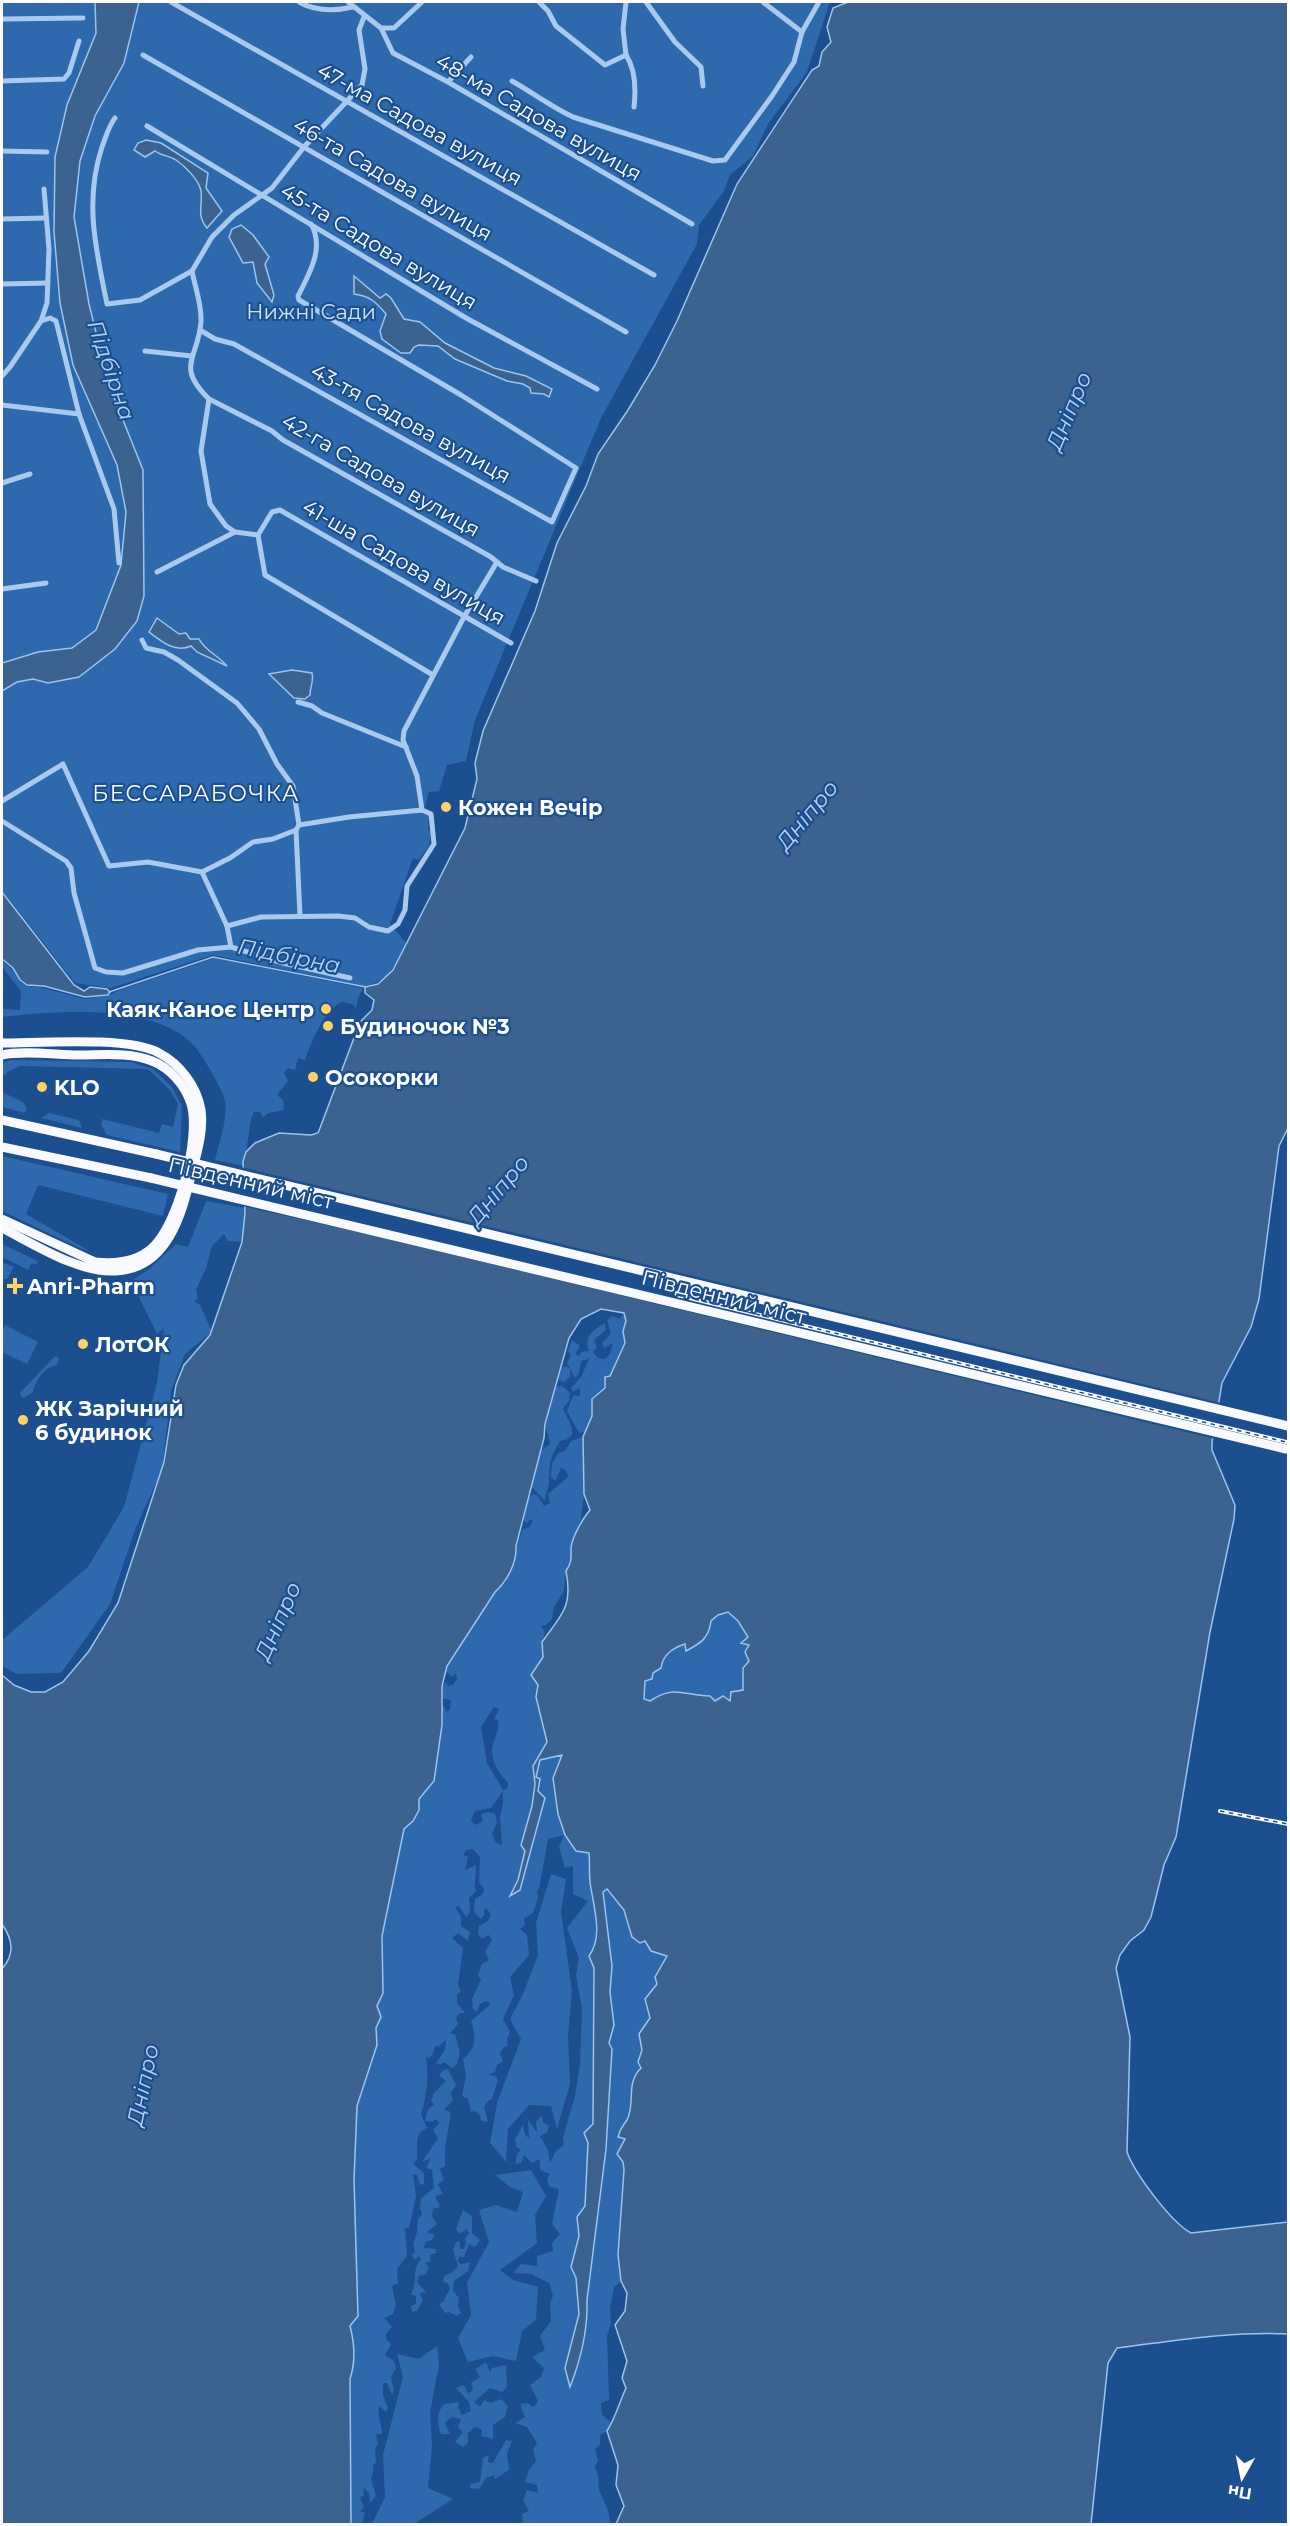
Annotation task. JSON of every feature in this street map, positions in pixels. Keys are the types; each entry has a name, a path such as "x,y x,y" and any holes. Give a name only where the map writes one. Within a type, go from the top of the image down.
{"highway":[{"path":"2,1043 143,1046 170,1059 182,1071 198,1097 201,1122 198,1152 179,1221 164,1246 145,1262 130,1269 115,1271 86,1267 2,1228"},
{"path":"2,1055 129,1056 153,1061 178,1080 191,1104 193,1116 188,1162 178,1204 168,1229 150,1250 126,1261 94,1262 2,1219"},
{"name":"Південний міст","path":"2,1120 156,1154 1288,1426"},
{"name":"Південний міст","path":"2,1147 151,1178 1288,1450"}],"street":[{"name":"47-ма Садова вулиця","path":"171,2 654,275"},
{"path":"299,2 320,9 340,10 352,7"},
{"path":"348,2 364,17 381,28 394,28 422,2"},
{"path":"539,2 548,11 555,26 605,65 626,55"},
{"path":"626,2 623,28 626,55 632,64 636,91 634,107"},
{"path":"646,2 675,42 701,67 703,86"},
{"path":"763,2 802,32"},
{"path":"512,81 554,108 573,117 713,161 725,160 794,62 802,32 819,2"},
{"path":"116,118 110,125 94,173 92,198 93,233 107,304 140,300 192,271 212,237 234,215 272,188 304,147 362,85 365,69 359,30 364,17"},
{"path":"2,19 83,18"},
{"name":"48-ма Садова вулиця","path":"381,28 393,53 448,82 692,224"},
{"path":"2,81 64,79 69,73 79,41"},
{"name":"46-та Садова вулиця","path":"142,55 626,332"},
{"path":"448,82 471,57"},
{"name":"45-та Садова вулиця","path":"147,126 466,318 597,389"},
{"path":"2,151 47,152"},
{"path":"2,376 42,318 48,283 49,249 44,189"},
{"path":"2,219 46,218"},
{"name":"43-тя Садова вулиця","path":"200,330 215,339 234,344 552,522 576,468 461,395 299,300 298,296 313,264 316,250 316,240 311,224"},
{"path":"192,271 199,303 200,330 192,356 192,378 209,399 201,451 210,504 226,526 235,532 258,535 265,575 433,675"},
{"path":"2,284 48,283"},
{"path":"42,318 57,321 79,414 114,509 119,563"},
{"path":"145,351 192,356"},
{"name":"42-га Садова вулиця","path":"209,399 272,431 497,562 536,581"},
{"path":"2,405 79,414"},
{"path":"2,483 30,474"},
{"name":"41-ша Садова вулиця","path":"258,535 272,512 280,510 511,643"},
{"path":"157,572 235,532"},
{"path":"422,810 417,776 403,740 404,731 464,617 497,562"},
{"path":"2,589 46,583"},
{"path":"142,640 146,648 164,652 178,660 237,703 259,729 277,764 293,786 298,828 300,916"},
{"path":"298,702 406,747"},
{"path":"2,801 63,764 109,866 148,862 202,872 230,858 253,842 273,839 298,828 349,817 422,810 431,814 434,844 407,886 405,910 398,924 388,931 369,927 355,918 300,916 261,917 227,926"},
{"path":"2,821 66,861 71,868 74,893 95,968 105,972 123,973 198,950 231,947 283,963 350,978"},
{"path":"202,872 227,926 231,947"}],"green space":[{"name":"Нижні Сади","path":"2,2 830,2 807,72 768,124 753,156 730,175 724,191 699,225 697,244 601,418 475,720 466,761 447,765 439,791 429,792 423,813 429,814 428,830 431,832 429,846 419,860 413,858 390,924 407,944 391,971 373,984 365,986 213,955 111,988 75,983 2,890"},
{"path":"214,958 363,988 356,1010 354,1005 344,1002 331,1010 315,1035 305,1060 298,1058 295,1070 288,1068 284,1073 288,1081 277,1095 283,1100 284,1110 268,1113 263,1117 260,1112 254,1112 244,1166 215,1160 224,1123 225,1101 203,1058 186,1038 168,1027 146,1020 97,1012 2,1017 2,1009 20,1010 21,991 2,967 2,961 26,986 85,999 108,996"},
{"path":"12,1060 131,1062 153,1069 172,1087 182,1106 180,1152 107,1135 101,1125 102,1119 159,1133 162,1124 173,1127 178,1104 170,1090 148,1069 20,1066 7,1072 6,1075 2,1074 2,1062"},
{"path":"2,1092 23,1102 27,1108 25,1113 2,1107"},
{"path":"49,1113 79,1120 82,1128 41,1118"},
{"path":"2,1156 168,1194 163,1216 38,1185 26,1214 91,1252 82,1249 2,1211"},
{"path":"206,1201 245,1208 242,1242 228,1241 224,1234 212,1246 206,1268 196,1290 198,1298 194,1301 200,1305 212,1332 185,1354 171,1391 162,1470 136,1527 110,1604 61,1673 17,1674 2,1666 2,1640 88,1567 124,1507 157,1383 164,1328 157,1334 131,1281 148,1270 176,1244 188,1247"},
{"path":"2,1244 38,1261 36,1265 32,1263 28,1270 2,1257"},
{"path":"2,1262 14,1267 7,1279 2,1279"},
{"path":"625,1313 626,1321 623,1331 625,1343 606,1388 592,1399 592,1416 586,1431 579,1433 567,1411 573,1395 580,1396 580,1388 573,1392 571,1388 581,1377 589,1359 581,1361 579,1374 575,1378 567,1363 571,1355 568,1351 572,1340 580,1346 575,1354 579,1356 582,1352 589,1351 589,1337 605,1323 606,1330 594,1340 597,1347 593,1352 598,1358 605,1359 610,1354 613,1343 604,1348 602,1343 611,1333 607,1320 612,1316 619,1319"},
{"path":"5,1325 38,1342 27,1364 2,1352 2,1332"},
{"path":"55,1356 59,1358 57,1365 48,1368 41,1375 33,1392 24,1398 21,1397 20,1393"},
{"path":"566,1366 570,1369 570,1377 564,1382 558,1380 562,1368"},
{"path":"562,1386 570,1393 569,1401 563,1408 572,1432 567,1439 560,1441 552,1457 545,1501 531,1486 540,1451 550,1444 545,1424 556,1387"},
{"path":"583,1437 584,1494 581,1519 571,1547 573,1560 566,1571 564,1591 554,1607 552,1619 546,1625 541,1626 545,1633 536,1697 563,1755 589,1853 591,1883 596,1902 595,1947 589,1956 594,1968 593,2124 588,2143 585,2206 577,2217 579,2236 571,2267 576,2278 579,2315 565,2368 570,2386 581,2355 587,2322 587,2300 606,2149 612,2049 609,2043 614,2025 610,1992 612,1966 602,1892 607,1889 624,1910 632,1937 640,1943 645,1941 651,1952 667,1955 656,1977 658,1984 649,2000 650,2018 639,2034 642,2050 638,2062 642,2068 632,2087 630,2113 619,2137 625,2139 618,2255 621,2281 614,2287 610,2309 611,2323 607,2336 609,2400 601,2403 602,2415 612,2423 607,2431 600,2435 600,2445 595,2449 598,2460 595,2467 599,2489 608,2511 610,2524 523,2524 522,2514 529,2511 523,2500 527,2490 538,2493 537,2485 525,2482 529,2470 536,2461 533,2450 537,2443 527,2427 515,2423 525,2417 520,2404 527,2403 534,2407 538,2401 530,2385 541,2377 544,2368 532,2357 545,2350 540,2336 551,2321 550,2304 553,2296 549,2283 531,2274 513,2273 521,2264 537,2266 537,2256 553,2251 552,2243 560,2234 552,2224 559,2189 549,2187 547,2178 550,2174 540,2170 540,2159 532,2163 524,2155 521,2163 515,2164 517,2154 521,2150 516,2147 515,2139 523,2125 525,2135 529,2138 528,2120 537,2132 536,2122 542,2115 543,2122 549,2126 547,2133 540,2136 548,2150 550,2163 556,2151 564,2145 563,2137 575,2096 580,2065 582,2008 576,1975 579,1958 567,1928 588,1901 573,1894 573,1866 565,1868 559,1847 564,1835 548,1839 537,1890 538,1898 533,1913 524,1918 525,1925 520,1929 527,1935 529,1955 510,1977 514,1995 503,2019 510,2032 507,2039 508,2046 504,2047 500,2053 503,2061 497,2065 495,2072 488,2075 496,2076 498,2080 492,2099 484,2107 488,2122 481,2121 480,2115 475,2111 471,2112 468,2099 462,2096 466,2075 463,2059 471,2051 474,2042 471,2021 491,2004 486,2001 480,2004 477,2012 473,2009 472,1999 481,1980 478,1975 482,1964 489,1960 485,1952 492,1940 489,1935 482,1939 478,1934 479,1926 488,1921 491,1914 486,1908 481,1919 474,1912 475,1899 483,1894 484,1889 479,1882 480,1857 473,1849 466,1850 463,1855 468,1857 465,1870 476,1865 476,1891 469,1898 470,1912 466,1917 459,1906 455,1907 461,1917 461,1926 470,1932 468,1941 458,1933 452,1938 463,1948 458,1984 461,1992 457,1994 457,2003 465,2013 460,2013 456,2018 458,2024 450,2034 455,2034 460,2053 457,2064 452,2068 444,2062 440,2065 436,2063 445,2050 446,2040 439,2046 435,2046 429,2058 426,2057 427,2086 421,2114 427,2128 420,2132 417,2141 417,2159 413,2164 424,2173 424,2184 420,2185 417,2175 413,2174 416,2196 409,2228 405,2228 407,2256 397,2269 398,2283 392,2286 396,2305 393,2314 384,2318 392,2327 386,2334 386,2339 391,2344 385,2355 394,2361 396,2368 391,2377 394,2391 392,2395 387,2383 383,2383 383,2396 388,2408 386,2412 379,2406 382,2434 376,2434 378,2444 375,2448 376,2462 371,2479 376,2496 370,2503 369,2493 363,2487 364,2496 360,2497 364,2508 360,2511 365,2513 362,2524 351,2524 350,2379 354,2352 350,2326 358,2316 354,2180 357,2106 377,2045 376,2028 381,2017 377,2006 383,1993 382,1936 404,1829 413,1821 419,1810 419,1799 434,1781 442,1725 441,1707 445,1706 446,1712 450,1710 451,1700 444,1699 441,1694 442,1686 446,1682 448,1686 453,1685 457,1679 456,1673 452,1677 446,1672 447,1666 495,1592 506,1582 522,1530 530,1527 533,1521 530,1519 527,1523 523,1520 528,1499 533,1494 538,1496 544,1506 550,1503 548,1494 568,1477 566,1470 561,1468 555,1481 551,1477 552,1464 558,1453 565,1451 571,1441","holes":["494,1707 499,1709 494,1719 498,1720 498,1727 492,1755 498,1770 508,1783 507,1789 503,1790 487,1763 481,1727","503,1791 500,1817 502,1845 496,1843 492,1834 497,1822 495,1814 488,1812 481,1814 483,1821 475,1825 471,1820 475,1811 491,1808"]},
{"path":"728,1612 738,1621 748,1637 741,1642 749,1644 749,1661 743,1669 743,1690 731,1692 730,1701 715,1701 710,1696 680,1692 667,1693 651,1701 644,1699 645,1681 661,1668 666,1655 686,1644 686,1650 709,1631 711,1621 718,1615"},
{"path":"551,1874 566,1879 561,1912 572,1991 568,2035 570,2084 557,2129 551,2106 529,2105 508,2129 506,2162 490,2143 497,2103 521,2039 510,2019 523,1994 538,1955 536,1923"},
{"path":"448,2069 456,2085 451,2093 453,2101 444,2109 451,2113 445,2148 445,2166 440,2169 444,2180 438,2184 443,2194 435,2196 440,2207 433,2209 432,2216 437,2224 427,2232 435,2235 432,2240 425,2242 424,2248 436,2249 436,2253 430,2255 431,2261 425,2263 429,2267 426,2274 419,2276 417,2282 426,2292 419,2293 423,2300 417,2311 412,2312 411,2306 416,2304 416,2296 411,2294 416,2268 421,2259 419,2256 415,2260 412,2255 415,2251 413,2245 418,2219 422,2214 421,2198 434,2188 432,2170 426,2168 431,2158 422,2162 438,2138 433,2130 439,2123 436,2119 432,2122 425,2121 428,2109 434,2105 431,2100 434,2093 446,2081 439,2076 443,2070"},
{"path":"531,2170 546,2196 535,2215 537,2243 500,2270 513,2280 538,2287 536,2320 522,2331 516,2361 493,2356 468,2362 458,2338 471,2315 467,2283 489,2242 479,2210 496,2205 517,2212 523,2192 510,2187 495,2175"},
{"path":"463,2210 472,2216 472,2233 480,2240 475,2247 469,2244 464,2257 459,2257 458,2262 462,2264 470,2262 468,2271 454,2281 453,2291 459,2298 458,2306 461,2313 457,2316 449,2312 445,2313 439,2304 444,2301 450,2290 448,2283 443,2282 444,2276 458,2266 453,2250 456,2242 460,2241 460,2249 464,2249 465,2239 469,2233 466,2229 460,2234 456,2229"},
{"path":"437,2346 439,2365 430,2412 432,2446 428,2488 453,2499 414,2524 372,2524 385,2497 383,2455 403,2377 397,2354 419,2359"},
{"path":"486,2362 490,2372 492,2368 506,2365 507,2387 502,2392 490,2388 474,2402 480,2407 484,2400 491,2403 501,2399 508,2406 505,2417 493,2425 493,2439 481,2436 482,2430 475,2427 468,2433 468,2443 463,2447 455,2442 463,2432 458,2427 461,2419 451,2417 445,2423 450,2434 441,2434 438,2415 444,2404 459,2402 458,2408 462,2415 471,2411 469,2402 456,2388 464,2385 468,2394 473,2390 471,2383 480,2377 475,2369"},
{"path":"506,2440 512,2441 507,2454 509,2470 495,2479 494,2475 486,2478 479,2489 470,2488 470,2484 480,2482 483,2458 489,2455 488,2462 493,2463"}],"water":[{"path":"95,2 139,2 124,63 95,116 80,161 74,217 89,304 109,385 143,470 144,596 137,621 115,649 79,677 48,683 33,679 17,682 2,691 2,663 38,652 72,648 96,630 121,565 126,512 117,465 73,365 60,303 54,232 55,157 67,105 96,33"},
{"name":"Дніпро","path":"848,2 1288,2 1288,1128 1279,1146 1259,1299 1251,1327 1222,1383 1212,1442 1212,1450 1235,1505 1234,1519 1210,1632 1176,1837 1164,1865 1151,1917 1144,1930 1130,1941 1120,1955 1116,1968 1130,2037 1127,2152 1131,2161 1164,2208 1191,2233 1288,2222 1288,2334 1224,2335 1117,2348 1108,2363 1091,2524 616,2524 624,2506 616,2485 618,2465 607,2431 626,2388 622,2378 627,2361 615,2325 625,2311 627,2293 621,2281 618,2255 624,2170 623,2162 617,2154 625,2139 618,2137 630,2113 633,2080 641,2068 638,2062 642,2050 639,2034 650,2018 645,1999 657,1984 655,1977 667,1956 651,1951 645,1941 640,1943 632,1937 624,1910 607,1889 603,1892 612,1966 610,1992 614,2025 609,2043 612,2049 606,2149 585,2333 570,2387 565,2368 579,2314 576,2278 571,2267 579,2236 577,2217 585,2206 588,2143 584,2133 593,2124 594,1968 589,1956 597,1930 590,1882 589,1853 576,1851 565,1835 558,1814 553,1778 562,1755 540,1760 536,1777 540,1779 538,1791 545,1798 520,1890 510,1896 518,1880 525,1851 521,1845 532,1806 535,1784 533,1766 547,1742 536,1697 538,1685 531,1675 543,1657 542,1642 567,1602 566,1571 571,1560 572,1544 578,1528 590,1510 584,1494 583,1437 592,1416 592,1399 605,1388 605,1377 610,1376 625,1343 624,1313 601,1309 581,1319 569,1338 545,1424 544,1438 513,1565 447,1666 442,1686 442,1725 434,1781 419,1799 419,1810 413,1821 404,1829 382,1936 383,1993 377,2006 381,2017 376,2028 377,2045 357,2106 354,2180 358,2316 350,2326 354,2353 350,2379 351,2524 2,2524 2,1969 9,1958 11,1947 2,1924 2,1675 14,1685 31,1692 45,1692 63,1682 89,1651 118,1603 164,1462 176,1385 184,1365 210,1335 242,1242 245,1213 243,1161 246,1152 255,1143 279,1133 311,1135 318,1133 360,1022 372,1010 374,1000 365,993 365,987 378,984 393,970 465,828 477,779 475,763 483,731 535,611 557,543 586,486 598,454 655,365 677,321 737,184 812,70 819,66 822,52 831,42 827,27 833,8","holes":["728,1612 738,1621 748,1637 741,1643 749,1645 745,1652 749,1661 743,1668 743,1690 731,1692 730,1701 723,1696 715,1701 710,1696 680,1692 667,1693 650,1701 644,1699 645,1681 652,1679 653,1673 661,1668 669,1652 685,1644 686,1651 700,1642 706,1636 711,1621 718,1615"]},
{"path":"146,140 161,143 208,173 206,188 222,211 207,228 201,214 201,191 195,178 174,159 155,151 145,157 134,150 138,143"},
{"path":"241,225 253,235 269,257 265,264 274,295 272,302 257,283 253,262 243,263 229,237 232,229"},
{"path":"354,276 380,298 386,294 391,298 404,319 420,322 445,343 494,368 526,376 552,389 549,397 544,394 531,393 530,388 523,384 507,381 455,359 438,346 419,345 414,347 410,353 401,353 382,339 380,331 386,314 372,300 354,294"},
{"path":"157,618 179,634 186,633 190,639 199,639 227,666 197,652 191,646 174,647 159,639 149,632"},
{"path":"292,670 312,673 310,695 305,699 294,698 269,674"},
{"path":"2,892 74,985 84,991 90,987 107,989 110,992 108,995 85,997 44,986 27,985 20,980 13,968 2,959"}],"pier":[{"path":"241,1167 1221,1403 1215,1439 380,1237 242,1206"}],"waterway":[{"name":"Підбірна","path":"109,992 213,957 366,987"}],"railway":[{"path":"677,1295 1286,1442"},
{"path":"1220,1811 1288,1824"}],"place":[{"name":"Кожен Вечір","path":"446,807"},
{"name":"Каяк-Каноє Центр","path":"326,1009"},
{"name":"Будиночок №3","path":"328,1026"},
{"name":"Осокорки","path":"313,1077"},
{"name":"KLO","path":"42,1087"},
{"name":"Anri-Pharm","path":"15,1286"},
{"name":"ЛотОК","path":"83,1344"},
{"name":"ЖК Зарічний 6 будинок","path":"23,1420"}],"district":[{"name":"БЕССАРАБОЧКА","path":"196,793"}]}
